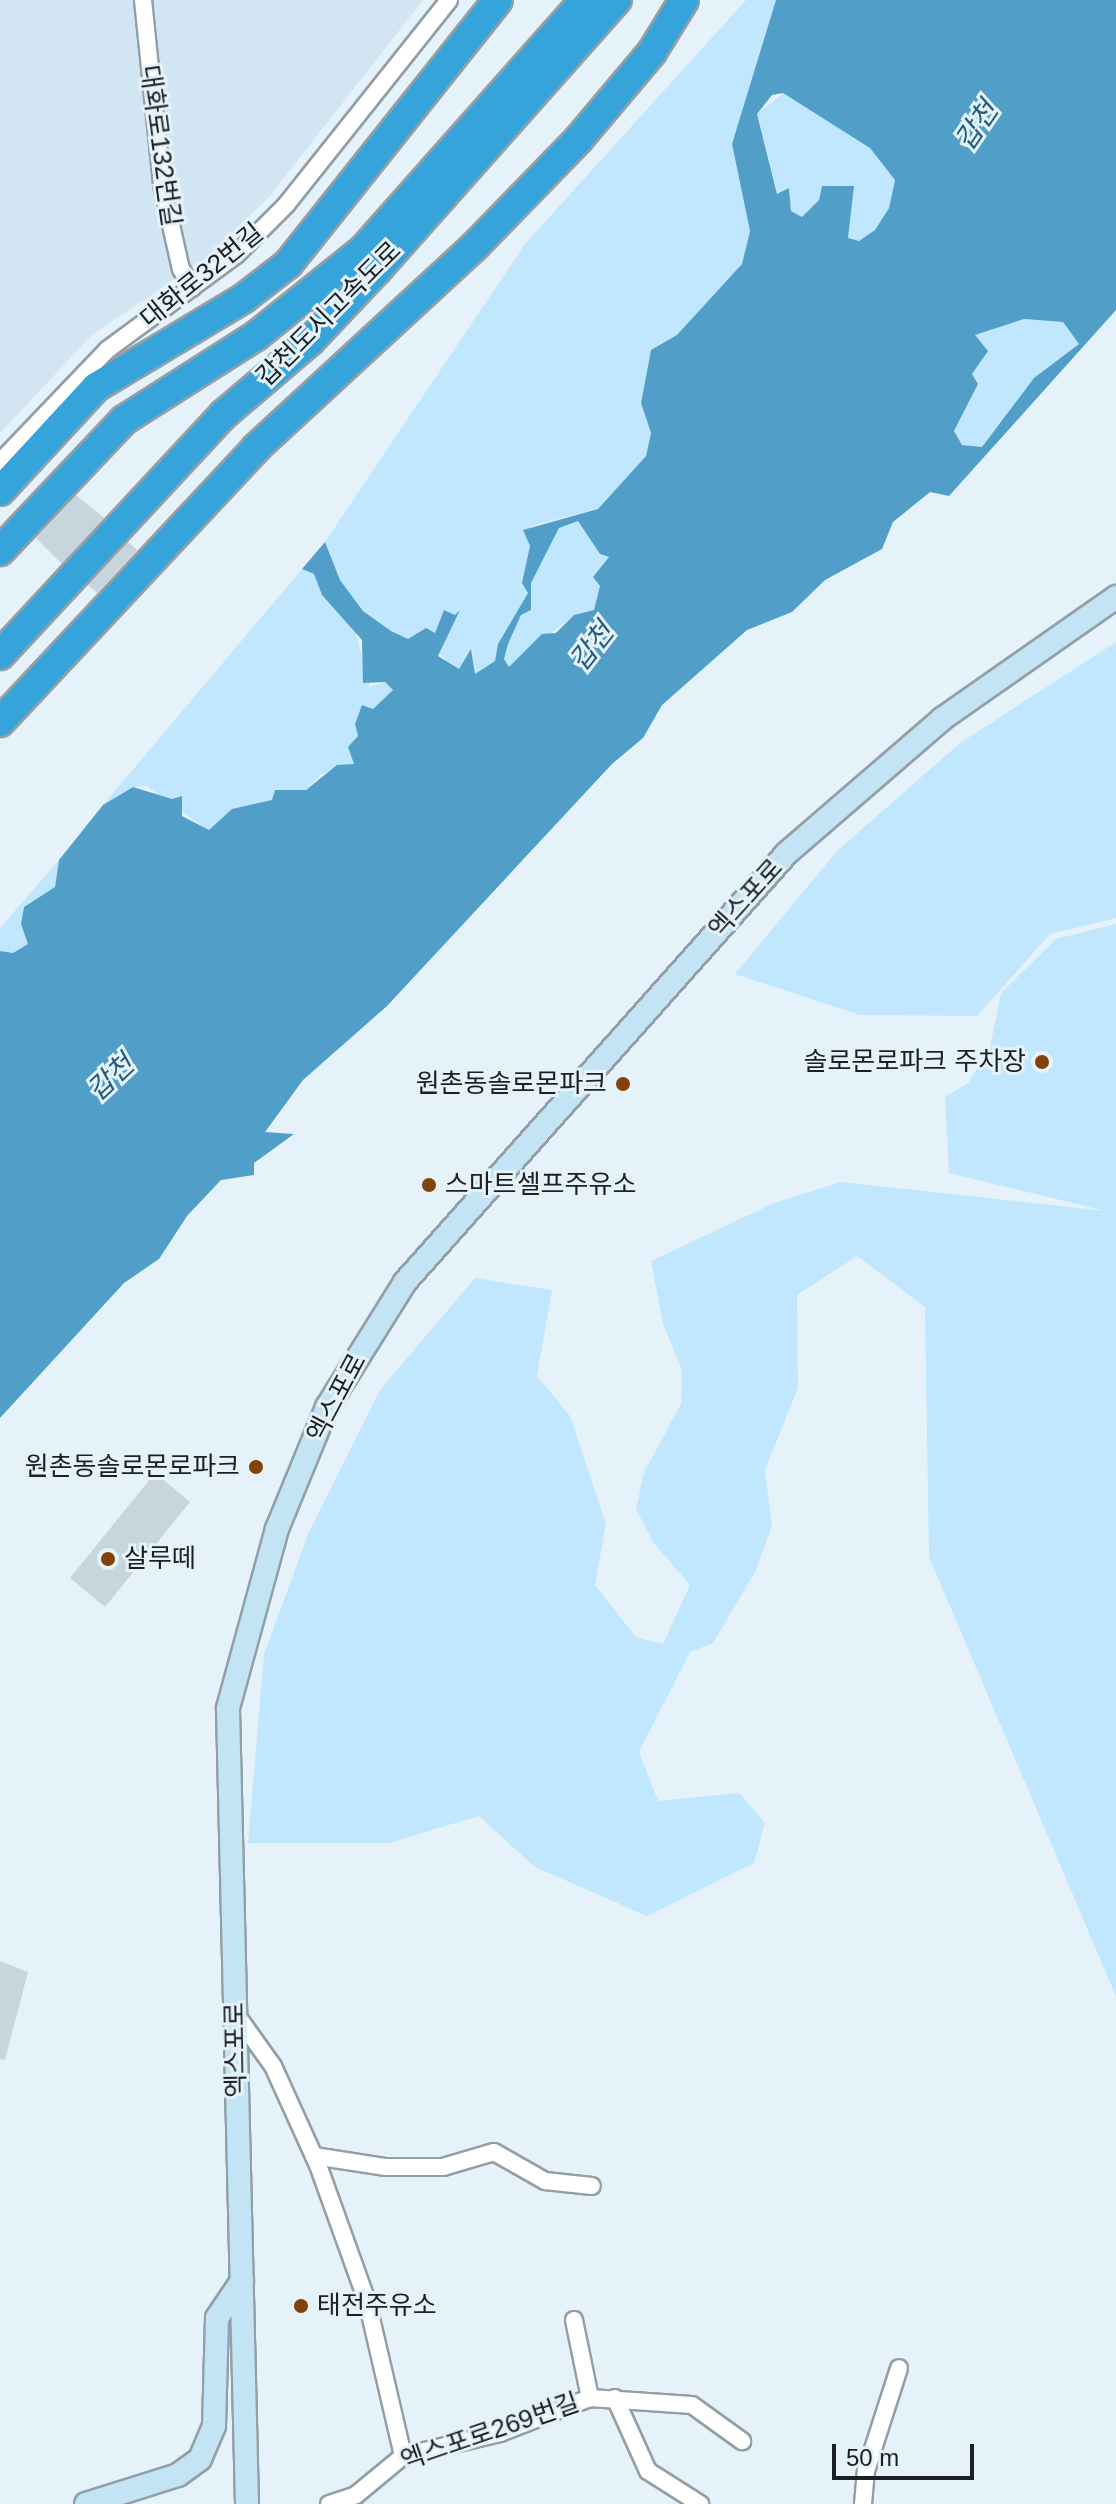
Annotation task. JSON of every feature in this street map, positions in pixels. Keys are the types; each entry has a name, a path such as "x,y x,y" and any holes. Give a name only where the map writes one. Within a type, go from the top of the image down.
{"highway":[{"path":"0,491 96,387 244,298 288,264 498,0"},
{"path":"0,722 256,448 475,246 578,140 652,52 684,0"},
{"name":"갑천도시고속도로","path":"0,551 124,420 256,336 363,250 596,6"},
{"name":"갑천도시고속도로","path":"0,655 223,415 310,341 377,270 596,6"}],"main road":[{"name":"엑스포로","path":"247,2504 228,1708 277,1529 327,1407 405,1282 787,853 942,719 1116,597"},
{"path":"86,2504 178,2475 200,2459 214,2426 217,2318 242,2281"}],"street":[{"name":"대화로132번길","path":"143,0 162,185 181,269 192,288"},
{"name":"대화로32번길","path":"0,462 107,350 192,288 286,205 449,0"},
{"path":"235,2013 273,2066 314,2156 367,2301 403,2456"},
{"path":"314,2156 386,2167 443,2167 494,2152 545,2181 592,2186"},
{"path":"574,2320 590,2398"},
{"path":"863,2504 866,2471 899,2368"},
{"name":"엑스포로269번길","path":"329,2504 356,2495 403,2456 500,2433 590,2398 692,2405 742,2441"},
{"name":"엑스포로269번길","path":"615,2398 648,2471 700,2504"}],"shaded area":[{"path":"0,0 423,0 269,197 206,258 92,335 0,433"},
{"path":"746,0 776,0 779,8 732,144 750,231 742,264 677,336 651,350 641,403 651,434 646,456 598,509 530,526 528,593 498,644 495,661 475,674 472,650 459,669 453,668 437,650 455,615 445,615 435,633 408,639 391,631 363,611 340,580 325,542 525,244"},
{"path":"783,93 871,148 895,180 889,208 875,230 859,241 848,239 853,186 819,200 802,217 791,212 789,188 778,195 757,114"},
{"path":"1024,319 1063,322 1079,344 1034,379 982,447 962,445 954,432 978,384 972,374 981,362 975,335"},
{"path":"578,521 600,554 609,557 594,610 574,615 509,667 504,660 508,644 521,615 531,610 531,583 559,528"},
{"path":"302,569 314,574 322,595 354,626 370,687 385,682 393,690 373,709 363,705 354,764 320,775 306,790 276,790 272,800 232,809 209,831 147,786 133,787 103,805"},
{"path":"1116,642 1116,918 1050,934 977,1016 860,1015 735,974 837,851 960,743"},
{"path":"59,860 55,887 24,907 21,924 28,944 13,953 0,951 0,928"},
{"path":"1116,924 1116,1996 929,1557 925,1307 857,1256 797,1295 798,1388 765,1470 772,1526 755,1572 713,1643 690,1652 639,1752 658,1801 739,1793 765,1823 754,1863 647,1916 535,1867 479,1816 388,1843 248,1843 264,1654 309,1532 380,1390 475,1278 552,1290 537,1376 570,1416 606,1524 595,1585 636,1637 663,1644 690,1585 653,1542 636,1509 644,1472 681,1404 682,1370 663,1324 651,1261 774,1203 841,1182 1106,1211 949,1173 945,1097 968,1083 990,1048 1001,993 1056,939"}],"water":[{"name":"갑천","path":"776,0 1116,0 1116,310 949,496 930,492 893,522 882,549 825,580 792,612 747,630 662,705 643,738 612,764 387,1006 303,1080 265,1132 294,1134 254,1163 254,1175 221,1180 187,1216 159,1259 124,1283 0,1418 0,951 13,953 28,944 21,924 24,907 55,887 59,860 103,805 133,787 172,799 182,796 182,816 209,830 232,809 272,800 275,790 306,790 337,765 354,764 348,747 358,736 355,724 362,705 373,709 393,690 385,682 363,683 362,640 322,595 314,574 302,569 325,542 340,580 363,611 391,631 408,639 426,628 435,633 444,610 455,615 460,610 438,656 459,669 471,649 475,674 495,661 498,644 528,593 522,583 530,546 523,530 598,509 646,456 651,433 641,403 651,350 677,335 742,264 750,231 732,144","holes":["783,93 870,148 895,180 889,208 875,230 859,241 848,238 854,186 822,186 819,200 802,217 791,211 789,188 777,194 757,114 772,95","1024,319 1063,322 1079,344 1034,378 982,447 962,445 954,431 978,384 972,374 988,351 975,335","578,521 600,554 609,557 593,577 600,586 594,610 574,615 556,633 542,634 509,667 504,659 508,644 521,615 531,610 531,583 559,528"]}],"building":[{"path":"76,495 104,518 62,564 36,538"},
{"path":"128,542 137,550 97,593 88,585"},
{"path":"155,1473 190,1502 105,1607 70,1578"},
{"path":"0,1961 28,1972 5,2060 0,2059"}],"place":[{"name":"솔로몬로파크 주차장","path":"1042,1062"},
{"name":"원촌동솔로몬파크","path":"623,1084"},
{"name":"스마트셀프주유소","path":"429,1185"},
{"name":"원촌동솔로몬로파크","path":"256,1467"},
{"name":"살루떼","path":"108,1559"},
{"name":"태전주유소","path":"301,2306"}]}
